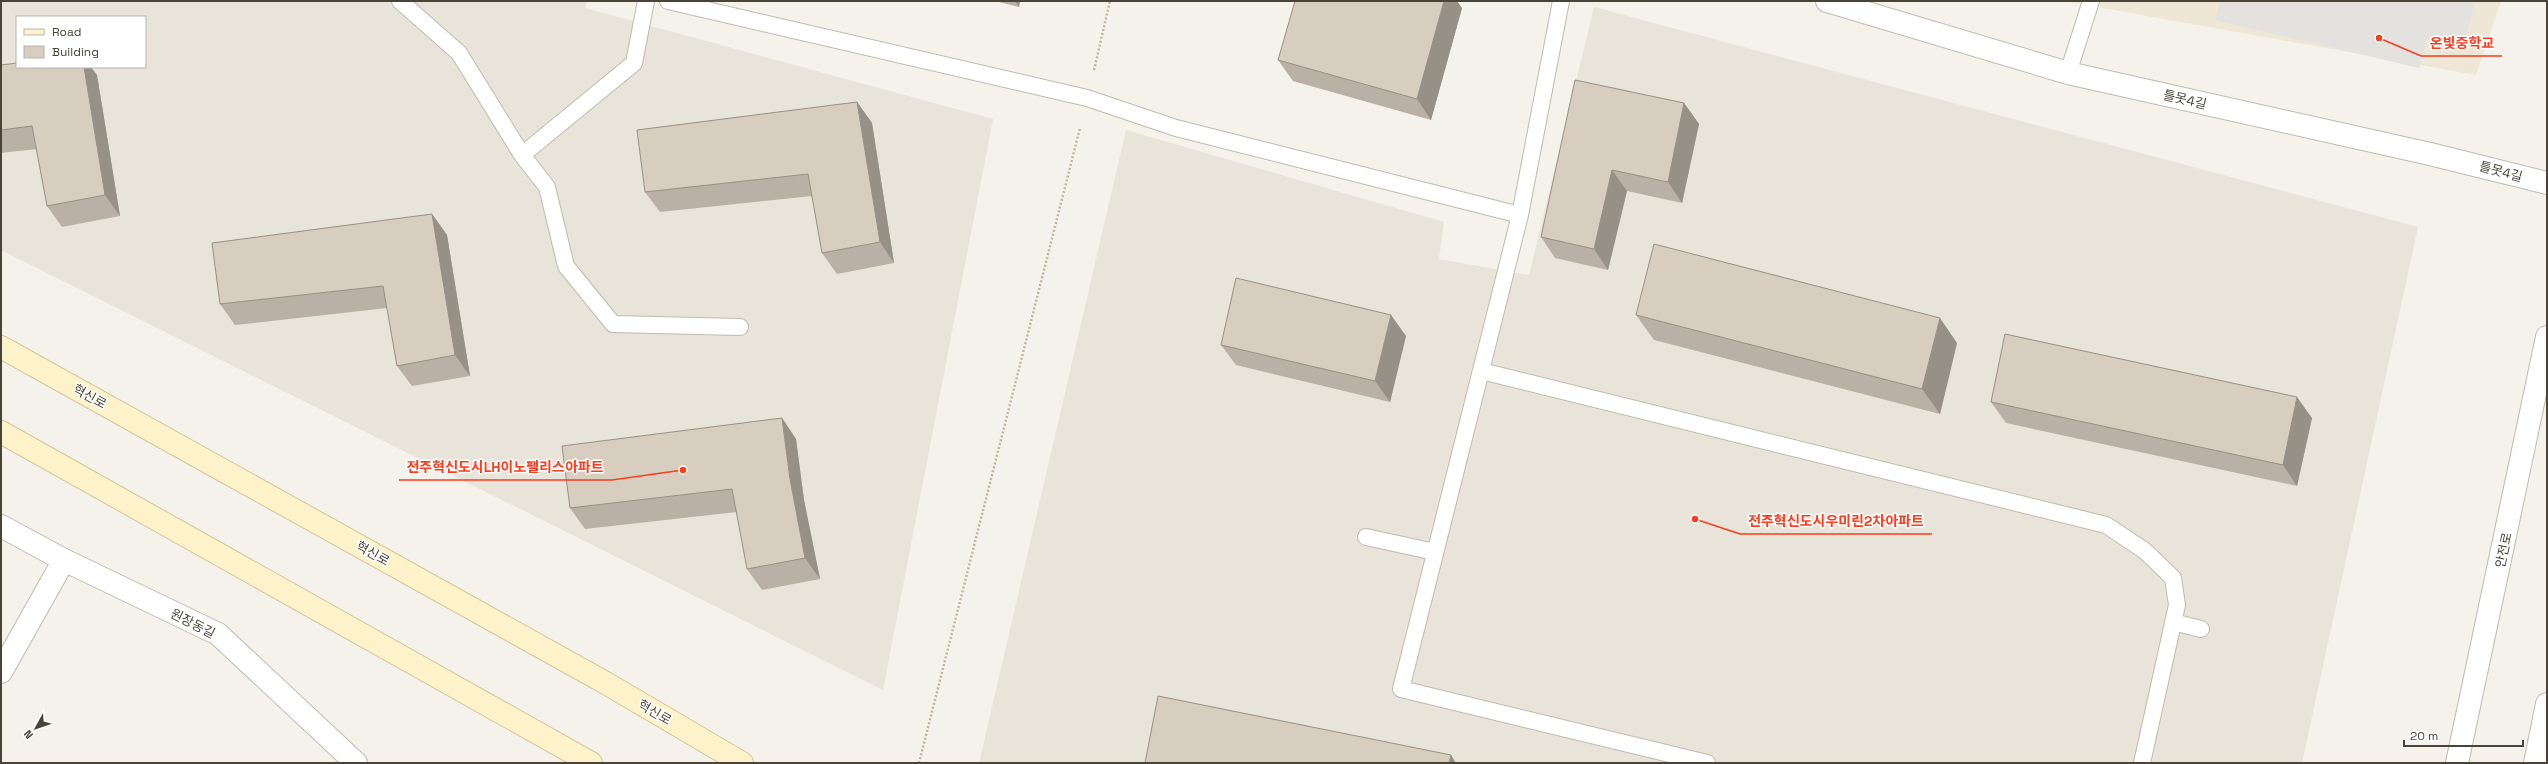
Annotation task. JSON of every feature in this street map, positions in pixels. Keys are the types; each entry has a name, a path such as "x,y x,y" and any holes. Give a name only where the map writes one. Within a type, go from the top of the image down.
{"main road":[{"name":"혁신로","path":"1,347 604,682 742,763"},
{"path":"1,432 591,763"}],"street":[{"name":"틀못4길","path":"1827,1 2068,73 2445,157 2547,183"},
{"name":"안전로","path":"2457,763 2547,337"},
{"name":"원장동길","path":"1,526 64,560 218,634 356,763"},
{"path":"1,672 64,560"},
{"path":"2535,763 2547,704"}],"lane":[{"path":"400,1 459,53 522,155 547,187 566,266 613,324 740,327"},
{"path":"522,155 634,62 646,1"},
{"path":"668,1 1087,98 1176,128 1520,215"},
{"path":"1561,1 1520,215 1401,690 1707,763"},
{"path":"2068,73 2091,1"},
{"path":"1481,371 2106,525 2145,551 2173,578 2177,605 2142,763"},
{"path":"1366,537 1435,552"},
{"path":"2173,622 2201,629"}],"path":[{"path":"919,763 1087,98 1110,1"}],"shaded area":[{"path":"1,1 587,1 585,8 993,119 883,690 1,250"},
{"path":"2064,1 2501,1 2476,75"},
{"path":"2220,1 2475,1 2463,47 2428,37 2419,68 2215,20"},
{"path":"1594,7 2418,227 2302,763 979,763 1126,130 1444,222 1439,259 1529,275"}],"building":[{"path":"1295,1 1444,1 1417,99 1278,60"},
{"path":"16,63 16,68 84,68 105,195 47,206 32,126 1,130 1,65"},
{"path":"1575,80 1684,103 1668,182 1612,170 1594,249 1541,237"},
{"path":"857,102 880,242 822,253 808,174 645,192 637,130"},
{"path":"432,214 455,355 397,366 383,286 220,304 212,243"},
{"path":"1654,244 1940,318 1922,389 1636,315"},
{"path":"1236,278 1391,315 1375,381 1221,345"},
{"path":"2005,334 2297,397 2283,465 1991,402"},
{"path":"782,418 790,479 805,558 747,569 732,489 570,508 562,446"},
{"path":"1158,696 1451,755 1449,763 1145,763"}],"place":[{"name":"온빛중학교","path":"2379,38"},
{"name":"전주혁신도시LH이노팰리스아파트","path":"683,470"},
{"name":"전주혁신도시우미린2차아파트","path":"1695,519"}]}
